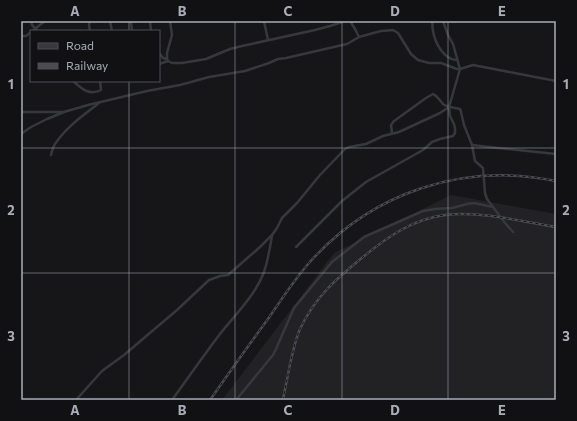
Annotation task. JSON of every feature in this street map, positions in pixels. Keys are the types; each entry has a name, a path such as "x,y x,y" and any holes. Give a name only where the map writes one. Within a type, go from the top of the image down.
{"street":[{"path":"30,21 36,28"},
{"path":"33,30 45,21"},
{"path":"167,60 169,44 172,39 170,21"},
{"path":"264,21 268,40"},
{"path":"160,54 163,58 172,63 206,59 230,49 330,26 345,21"},
{"path":"350,21 360,37"},
{"path":"432,21 433,34 441,50 447,57 457,60"},
{"path":"296,247 342,202 366,182 423,150 432,142 453,136 455,133 449,107 460,69 453,44 443,21"},
{"path":"21,134 31,127 64,112 147,91 180,85 209,77 245,71 278,59 347,44 360,37 381,31 393,30 398,34 411,54 418,60 429,63 441,63 457,69 473,65 556,81"},
{"path":"21,36 26,36 30,32"},
{"path":"160,64 167,60"},
{"path":"75,82 82,90 99,92 101,90 100,82"},
{"path":"392,133 392,123 430,95 434,94 449,107 460,109 464,125 472,145 475,161 482,168 487,199 513,232"},
{"path":"50,155 55,144 71,125 101,102"},
{"path":"76,400 102,371 124,355 177,310 209,280 228,275 272,235 278,228 282,218 345,149 366,144 383,136 399,132 440,113 449,107"},
{"path":"21,112 64,112"},
{"path":"472,145 556,154"},
{"path":"236,400 276,349 294,308 332,262 364,237 429,209 452,208 474,203 493,207"},
{"path":"172,400 219,335 255,290 264,272 269,257 272,235"}],"shaded area":[{"path":"451,195 556,214 556,400 222,400 334,253"}],"railway":[{"path":"210,400 303,270 334,238 361,218 390,201 421,188 454,180 487,176 521,176 556,181"},
{"path":"283,400 297,338 300,329 312,307 327,289 344,273 391,236 422,220 445,215 459,214 487,215 556,227"}]}
